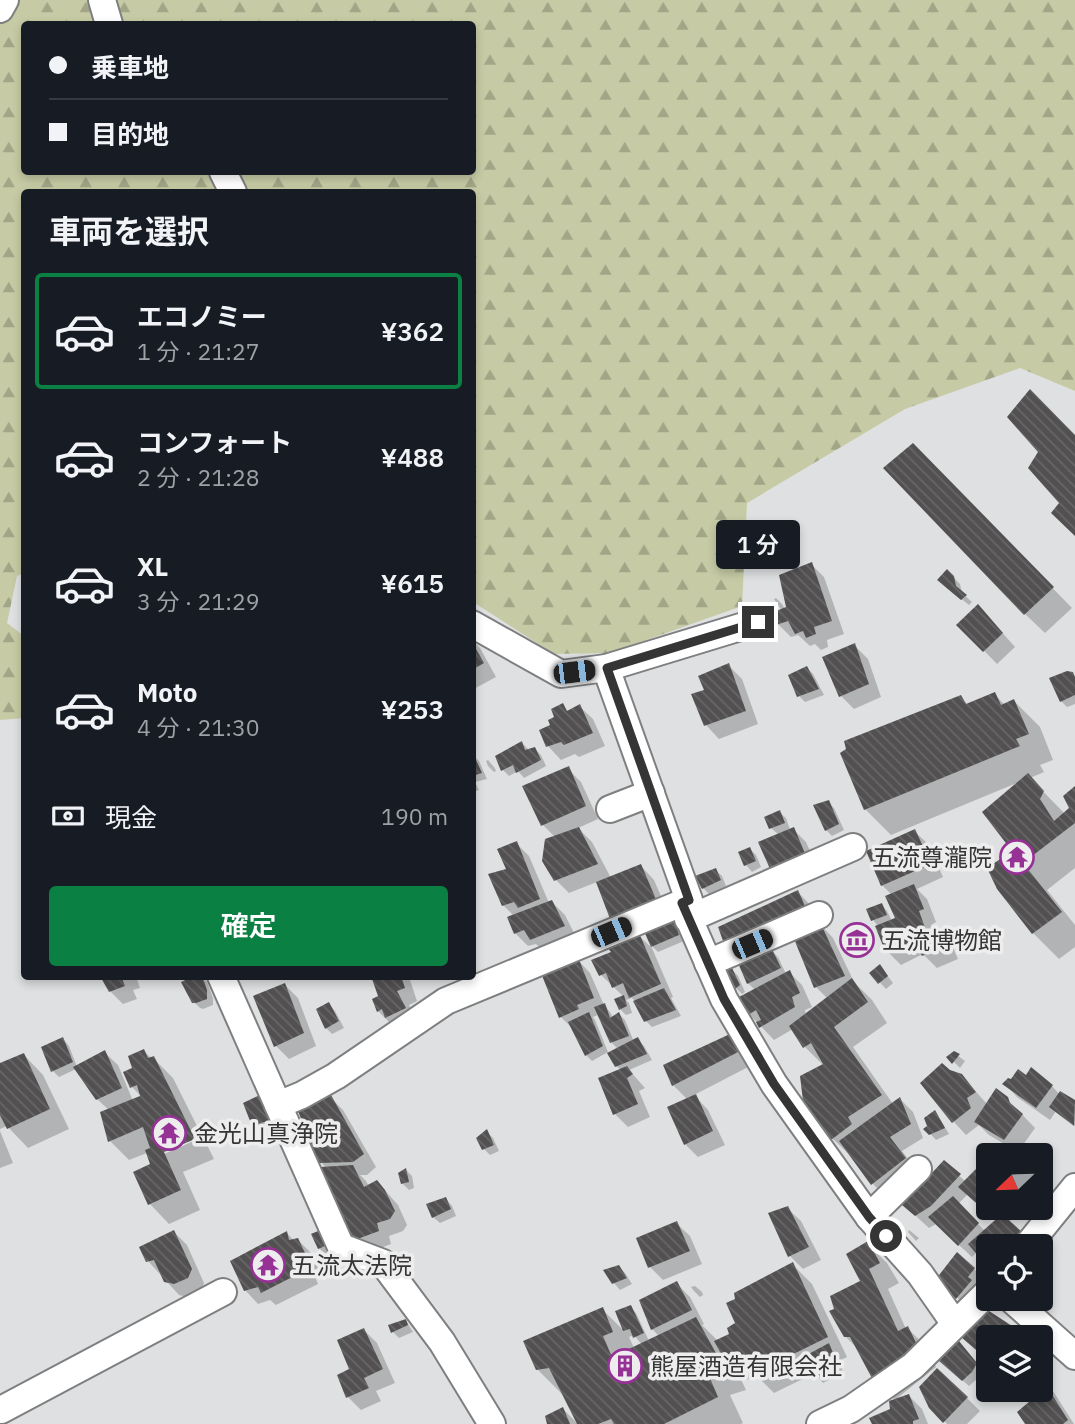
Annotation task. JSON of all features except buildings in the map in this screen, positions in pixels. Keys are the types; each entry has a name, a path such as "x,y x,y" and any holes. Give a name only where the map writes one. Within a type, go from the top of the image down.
{"street":[{"path":"0,9 5,0"},
{"path":"102,0 108,21"},
{"path":"476,626 561,674 607,668 758,622"},
{"path":"607,668 689,900 685,911 724,999 774,1084 869,1217 920,1274 955,1324"},
{"path":"610,809 651,793"},
{"path":"278,1105 336,1076 446,1001 853,847"},
{"path":"708,963 819,915"},
{"path":"223,980 341,1247 383,1263 443,1342 492,1424"},
{"path":"869,1217 918,1169"},
{"path":"1037,1234 1075,1187"},
{"path":"4,1414 223,1293"},
{"path":"820,1424 855,1416 913,1366 976,1304"},
{"path":"1025,1311 1075,1356"}],"green space":[{"path":"0,0 1075,0 1075,391 1020,368 905,409 747,503 742,606 610,653 554,654 476,604 476,189 21,189 21,574 17,576 7,623 21,634 21,718 0,720"}],"place":[{"name":"五流尊瀧院","path":"1017,857"},
{"name":"五流博物館","path":"857,940"},
{"name":"金光山真浄院","path":"169,1133"},
{"name":"五流太法院","path":"268,1265"},
{"name":"熊屋酒造有限会社","path":"625,1366"}],"route":[{"path":"758,622 607,668 689,900 682,903 724,999 774,1084 869,1217 886,1236"}]}
